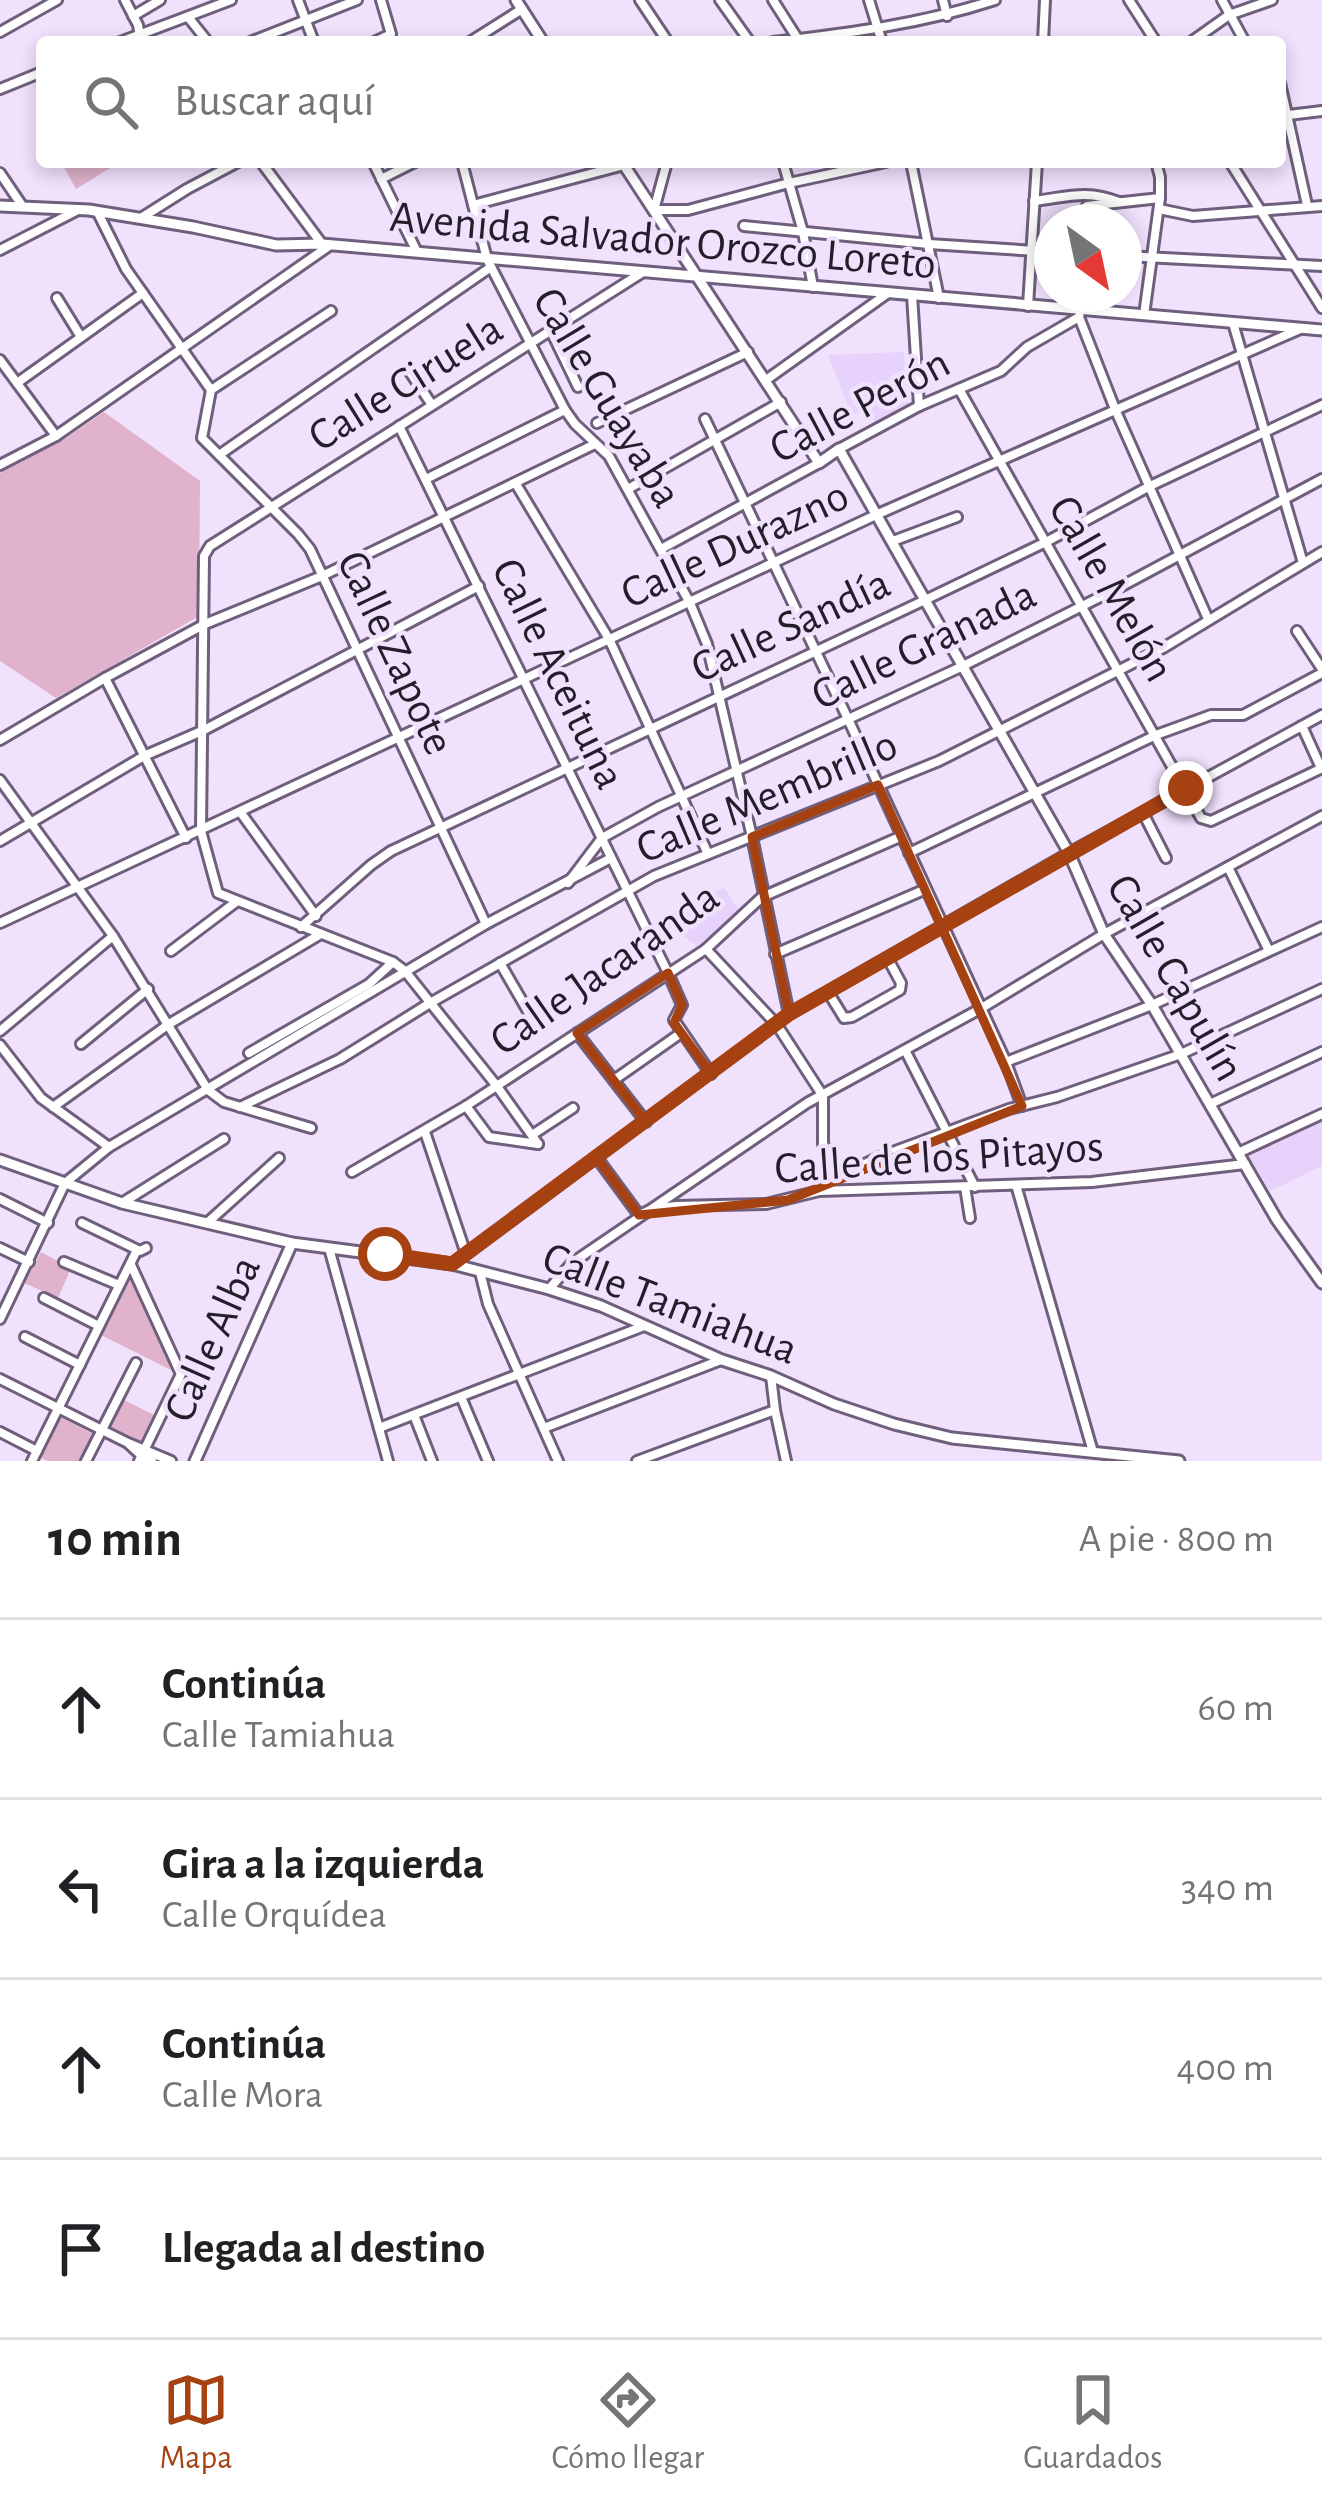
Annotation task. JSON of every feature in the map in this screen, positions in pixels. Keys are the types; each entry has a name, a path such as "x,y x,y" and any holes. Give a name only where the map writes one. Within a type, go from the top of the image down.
{"street":[{"path":"0,32 57,0"},
{"path":"125,0 139,36"},
{"path":"133,16 160,0"},
{"path":"145,36 232,0"},
{"path":"298,0 312,36"},
{"path":"265,36 357,0"},
{"path":"381,0 391,34 387,36"},
{"path":"640,0 664,36"},
{"path":"720,0 745,36"},
{"path":"772,0 796,36"},
{"path":"869,0 882,36"},
{"path":"944,0 947,16"},
{"path":"831,36 947,16 995,0"},
{"path":"1043,36 1045,0"},
{"path":"1129,0 1152,36"},
{"path":"1222,0 1241,36"},
{"path":"1199,36 1229,15 1272,0"},
{"path":"478,36 519,5 539,36"},
{"path":"188,17 203,36"},
{"path":"0,88 36,74"},
{"path":"1286,116 1322,111"},
{"path":"1286,124 1307,205"},
{"path":"141,218 227,168"},
{"path":"0,465 56,436 326,245 266,168"},
{"path":"376,168 418,254"},
{"path":"381,179 403,168"},
{"name":"Calle Guayaba","path":"464,168 489,263 530,344 565,410 609,456 690,603 706,644 789,1014"},
{"path":"473,205 605,168"},
{"path":"626,168 819,463"},
{"path":"654,210 665,168"},
{"path":"785,168 813,287"},
{"path":"654,210 688,210 858,168"},
{"path":"912,168 939,298"},
{"path":"1028,306 1037,168"},
{"path":"1144,316 1159,209 1158,168"},
{"path":"1234,168 1322,308"},
{"path":"0,173 23,207"},
{"path":"1034,201 1099,194 1119,202"},
{"path":"1103,204 1160,198"},
{"name":"Avenida Salvador Orozco Loreto","path":"0,206 141,218 276,245 326,245 1080,314 1322,330"},
{"path":"1159,209 1193,215 1322,206"},
{"path":"0,250 80,210"},
{"path":"98,213 116,252 211,390 331,311"},
{"path":"744,226 1034,251"},
{"path":"1142,257 1322,266"},
{"path":"219,455 489,263"},
{"name":"Calle Ciruela","path":"205,624 205,551 643,272"},
{"path":"17,383 143,292"},
{"path":"766,380 888,293"},
{"path":"912,296 919,406"},
{"path":"57,298 81,337"},
{"path":"1080,314 1115,409 1208,619"},
{"name":"Calle Perón","path":"661,549 919,406 1001,371 1028,346 1080,314"},
{"path":"1232,323 1303,563"},
{"name":"Calle Durazno","path":"0,923 878,514 1301,329"},
{"path":"550,331 578,387"},
{"path":"597,423 748,352"},
{"path":"0,360 56,436"},
{"path":"409,369 433,405"},
{"name":"Calle Melón","path":"959,389 1205,821 1322,768"},
{"name":"Calle Zapote","path":"211,390 202,438 310,549 486,924"},
{"path":"628,489 781,403"},
{"name":"Calle Sandía","path":"302,927 391,851 925,600 1322,405"},
{"path":"426,479 565,410"},
{"path":"705,419 902,836 1022,1106"},
{"name":"Calle Aceituna","path":"399,426 668,974 682,1005 673,1018 711,1074"},
{"path":"0,740 205,624 322,576 596,444"},
{"name":"Calle Capulín","path":"838,449 1070,854 1104,934 1152,1004 1277,1220 1322,1283"},
{"name":"Calle Granada","path":"568,883 602,838 963,666 1322,479"},
{"path":"516,484 609,639 708,854"},
{"path":"893,541 957,517"},
{"name":"Calle Membrillo","path":"240,1107 340,1059 654,876 939,761 1163,648 1322,552"},
{"path":"0,841 144,756 479,586"},
{"path":"205,624 201,831 215,887 223,897 393,962 405,971 535,1140"},
{"path":"909,853 1156,735 1211,715 1243,716 1322,671 1297,631"},
{"path":"105,678 186,838"},
{"path":"452,1264 789,1014 1322,715"},
{"path":"1302,726 1322,768"},
{"path":"0,780 113,936 208,1090 224,1102 311,1128"},
{"path":"241,813 316,916"},
{"path":"1143,813 1166,858"},
{"path":"549,1289 572,1263 807,1103 1322,816"},
{"name":"Calle Jacaranda","path":"352,1172 425,1132 706,949 762,897 902,836"},
{"name":"Calle Granada","path":"65,1183 109,1147 486,924 611,858"},
{"path":"1228,867 1269,951"},
{"path":"776,954 926,889"},
{"path":"171,951 237,902"},
{"path":"1006,1062 1152,1004 1322,927"},
{"path":"53,1107 170,1024 320,934"},
{"path":"0,1031 113,936"},
{"path":"706,949 777,1025 823,1096 823,1144 842,1175"},
{"path":"828,992 844,1018 852,1018 902,988 888,959"},
{"path":"249,1053 369,984 393,962"},
{"path":"500,963 533,1020"},
{"path":"81,1044 148,989"},
{"path":"819,1191 842,1175 947,1132 1180,1054 1322,989"},
{"path":"577,1033 646,1122"},
{"path":"614,1080 681,1033"},
{"path":"0,1045 41,1098 109,1147"},
{"path":"905,1050 970,1187 970,1218"},
{"path":"1210,1104 1322,1052"},
{"path":"466,1106 489,1137 535,1140 573,1108"},
{"path":"1238,1153 1322,1114"},
{"path":"425,1132 466,1254"},
{"path":"122,1203 224,1138"},
{"path":"207,1223 279,1158"},
{"path":"597,1158 640,1215"},
{"name":"Calle Tamiahua","path":"0,1160 122,1203 292,1244 452,1264 549,1289 601,1306 834,1404 921,1432 1179,1461"},
{"name":"Calle de los Pitayos","path":"640,1215 676,1206 766,1204 819,1191 1092,1182 1245,1164"},
{"path":"0,1319 4,1299 28,1262 65,1183"},
{"path":"1016,1184 1093,1452"},
{"path":"0,1199 48,1223"},
{"path":"0,1432 34,1456 130,1263 142,1249 82,1222"},
{"name":"Calle Alba","path":"195,1461 292,1244"},
{"path":"0,1248 28,1262"},
{"path":"329,1248 388,1461"},
{"path":"64,1262 119,1286"},
{"path":"130,1263 182,1374 142,1455"},
{"path":"480,1272 488,1304 558,1461"},
{"path":"44,1298 99,1326"},
{"path":"379,1428 645,1325"},
{"path":"25,1337 80,1365"},
{"path":"544,1428 722,1360"},
{"path":"86,1461 136,1363"},
{"path":"771,1376 786,1461"},
{"path":"0,1378 128,1443 152,1461"},
{"path":"460,1396 488,1461"},
{"path":"637,1461 775,1410"},
{"path":"414,1414 432,1461"},
{"path":"142,1455 170,1461"}],"highlighted area":[{"path":"878,785 1022,1106 788,1200 639,1215 597,1158 646,1122 577,1033 668,973 682,1005 674,1023 711,1074 789,1014 752,837"}],"shaded area":[{"path":"64,168 110,168 76,189"},
{"path":"904,352 908,406 875,422 868,407 852,415 828,355"},
{"path":"104,412 200,481 199,616 56,698 0,661 0,473"},
{"path":"724,888 739,910 697,946 666,923 680,918 677,911 682,904"},
{"path":"1322,1120 1322,1166 1270,1191 1247,1154"},
{"path":"41,1252 71,1268 58,1298 24,1283"},
{"path":"131,1274 170,1354 175,1372 99,1334"},
{"path":"122,1399 154,1415 141,1442 108,1425"},
{"path":"60,1417 97,1436 84,1461 39,1457"}],"route":[{"path":"385,1254 452,1264 789,1014 1186,788"}]}
